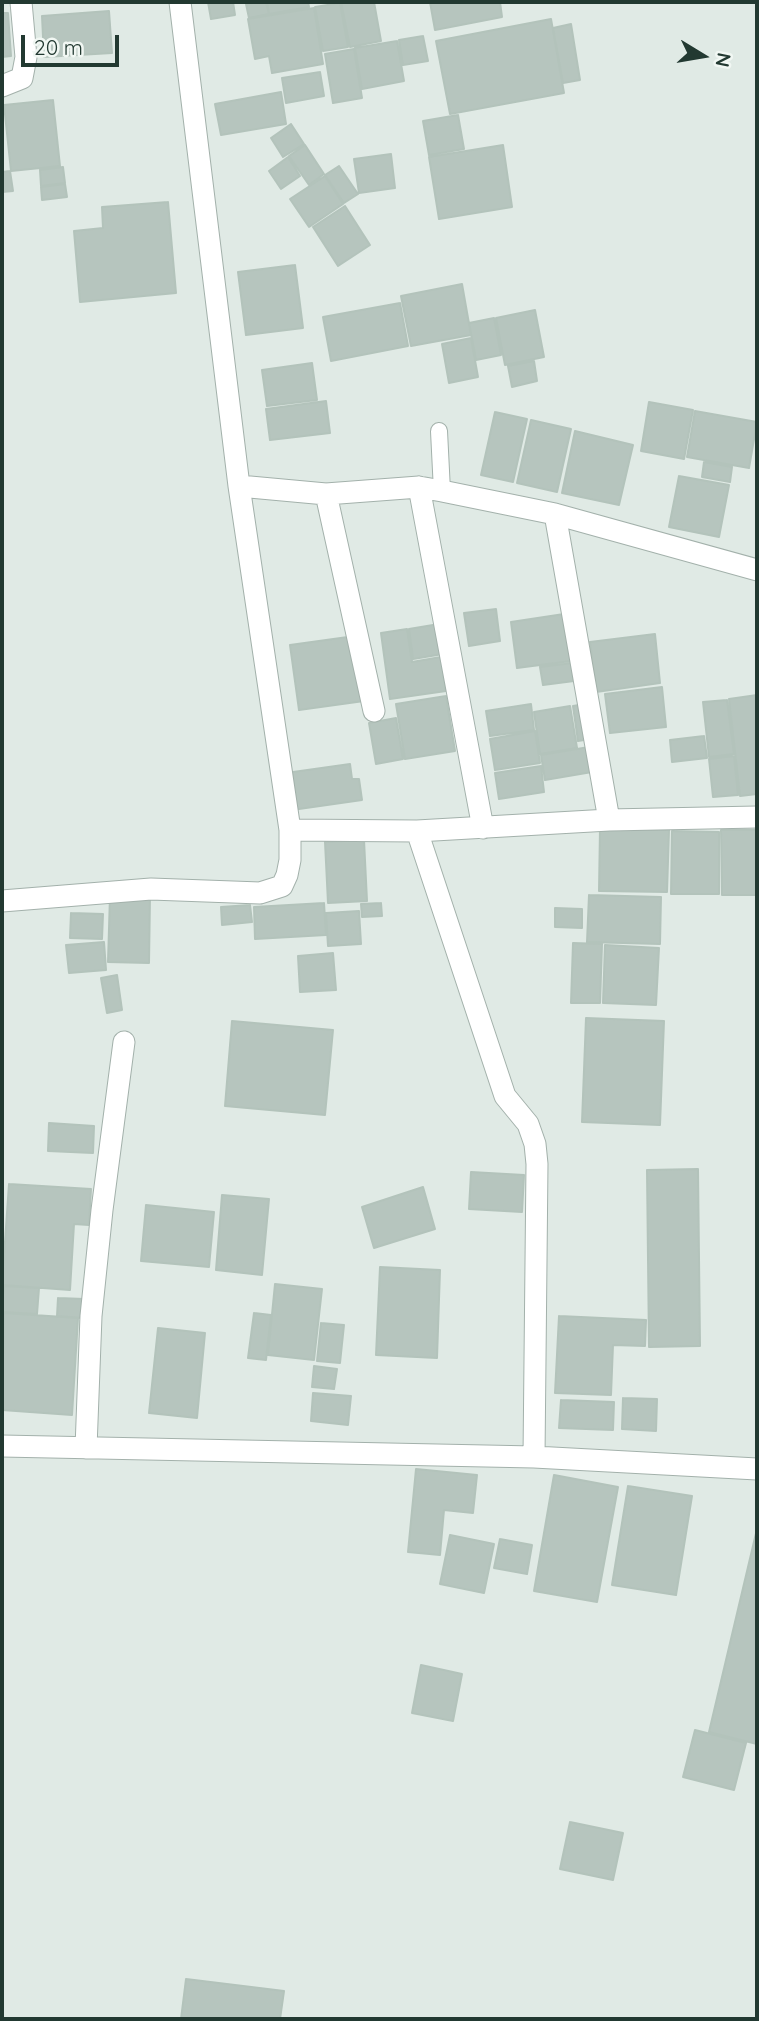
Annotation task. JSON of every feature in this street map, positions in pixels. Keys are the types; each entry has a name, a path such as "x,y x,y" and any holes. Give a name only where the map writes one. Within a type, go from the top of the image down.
{"street":[{"path":"2,86 22,78 26,57 21,2"},
{"path":"2,901 151,889 260,892 282,886 287,875 290,830 239,486 180,2"},
{"path":"239,486 326,494 419,487 555,514 757,570"},
{"path":"419,487 483,828"},
{"path":"326,494 374,711"},
{"path":"555,514 609,820"},
{"path":"290,830 417,831 609,820 757,817"},
{"path":"417,831 505,1096 527,1124 535,1144 534,1457"},
{"path":"86,1448 95,1276 124,1042"},
{"path":"2,1446 534,1457 757,1469"}],"lane":[{"path":"439,430 442,491"}],"building":[{"path":"208,2 233,2 235,15 211,19"},
{"path":"266,2 269,14 249,18 246,4"},
{"path":"267,2 308,2 309,7 269,14"},
{"path":"341,2 374,2 381,41 350,47"},
{"path":"430,2 500,2 502,17 435,30"},
{"path":"340,3 348,47 323,51 315,7"},
{"path":"314,8 323,64 272,73 269,56 255,59 248,19"},
{"path":"109,11 112,53 44,57 42,16"},
{"path":"2,13 8,13 11,56 2,57"},
{"path":"551,19 564,93 450,114 436,41"},
{"path":"571,24 580,80 563,83 553,28"},
{"path":"423,36 428,61 403,65 399,40"},
{"path":"397,41 404,81 362,89 355,48"},
{"path":"354,49 362,98 333,103 325,54"},
{"path":"320,72 324,96 286,103 282,78"},
{"path":"281,92 286,124 221,135 215,104"},
{"path":"53,100 60,166 11,171 4,105"},
{"path":"458,115 464,149 429,155 423,121"},
{"path":"291,124 304,144 283,157 271,138"},
{"path":"305,145 324,174 309,185 289,156"},
{"path":"503,145 512,207 439,219 429,157"},
{"path":"391,154 395,188 359,193 354,159"},
{"path":"288,157 300,176 281,189 269,171"},
{"path":"339,166 358,194 344,203 325,175"},
{"path":"63,167 65,183 41,186 40,170"},
{"path":"10,171 13,191 2,192 2,172"},
{"path":"325,176 343,204 309,227 290,199"},
{"path":"65,184 67,197 42,200 41,187"},
{"path":"168,202 176,293 80,302 74,231 103,228 102,207"},
{"path":"345,206 370,245 338,266 313,227"},
{"path":"295,265 303,328 246,335 238,272"},
{"path":"462,284 471,335 411,346 401,296"},
{"path":"400,303 408,346 331,361 323,317"},
{"path":"535,310 544,357 505,365 496,318"},
{"path":"494,318 501,355 476,360 469,323"},
{"path":"471,338 478,377 449,383 442,344"},
{"path":"534,361 537,381 512,387 508,366"},
{"path":"312,363 317,400 267,406 262,370"},
{"path":"326,401 330,433 270,440 266,409"},
{"path":"649,402 693,410 684,459 641,451"},
{"path":"695,411 757,422 749,468 687,457"},
{"path":"495,412 527,419 513,482 481,475"},
{"path":"531,420 571,429 557,492 517,483"},
{"path":"575,431 633,445 619,505 562,493"},
{"path":"704,462 732,467 730,482 702,477"},
{"path":"679,476 729,485 719,537 669,527"},
{"path":"496,609 500,641 469,646 464,613"},
{"path":"564,614 571,661 517,668 511,622"},
{"path":"439,624 443,654 413,659 409,629"},
{"path":"407,629 412,662 441,657 446,691 390,699 381,633"},
{"path":"655,634 660,683 596,692 590,642"},
{"path":"355,636 364,701 299,710 290,645"},
{"path":"572,663 574,681 543,685 540,667"},
{"path":"662,687 666,727 610,733 605,694"},
{"path":"757,695 757,794 740,796 729,699"},
{"path":"446,696 455,751 405,759 396,704"},
{"path":"727,700 734,754 709,757 703,702"},
{"path":"531,704 534,730 490,736 486,711"},
{"path":"585,704 590,739 578,741 573,706"},
{"path":"570,706 577,748 540,754 534,712"},
{"path":"396,718 403,759 376,764 369,723"},
{"path":"535,731 540,763 495,770 490,739"},
{"path":"704,736 707,758 672,762 670,740"},
{"path":"589,747 592,772 545,780 541,755"},
{"path":"734,756 738,795 713,797 709,759"},
{"path":"350,764 352,779 359,779 362,800 292,810 286,773"},
{"path":"541,766 544,792 499,799 495,773"},
{"path":"600,829 669,830 667,892 599,891"},
{"path":"721,830 757,830 757,895 722,895"},
{"path":"672,831 719,832 719,894 671,894"},
{"path":"364,840 367,901 328,903 325,842"},
{"path":"110,895 150,896 149,963 108,962"},
{"path":"589,895 661,897 660,944 587,942"},
{"path":"324,903 326,935 255,939 254,907"},
{"path":"381,903 382,916 362,917 361,904"},
{"path":"250,905 252,922 222,925 221,907"},
{"path":"555,908 582,909 582,928 555,927"},
{"path":"359,911 361,944 328,946 326,913"},
{"path":"71,913 103,914 102,939 70,938"},
{"path":"104,942 106,970 69,973 66,945"},
{"path":"573,943 602,944 600,1003 571,1003"},
{"path":"605,945 659,948 656,1005 603,1003"},
{"path":"333,953 336,990 300,992 298,956"},
{"path":"117,975 122,1010 107,1013 101,978"},
{"path":"586,1018 664,1021 660,1125 582,1122"},
{"path":"232,1021 333,1030 325,1115 225,1106"},
{"path":"49,1123 94,1126 93,1153 48,1151"},
{"path":"698,1169 700,1346 649,1347 647,1170"},
{"path":"471,1172 524,1175 522,1212 469,1209"},
{"path":"9,1184 91,1189 89,1225 74,1224 70,1290 2,1285"},
{"path":"423,1187 435,1229 374,1248 362,1207"},
{"path":"222,1195 269,1199 262,1275 216,1270"},
{"path":"146,1205 214,1212 209,1267 141,1261"},
{"path":"380,1267 440,1270 437,1358 376,1355"},
{"path":"275,1284 322,1289 314,1360 268,1355"},
{"path":"4,1286 39,1288 37,1314 2,1312"},
{"path":"58,1298 84,1299 83,1318 57,1316"},
{"path":"4,1313 78,1318 72,1415 2,1410"},
{"path":"254,1313 271,1315 266,1360 248,1358"},
{"path":"559,1316 646,1320 645,1346 613,1345 611,1395 555,1393"},
{"path":"321,1323 344,1325 340,1363 317,1361"},
{"path":"158,1328 205,1333 197,1418 149,1413"},
{"path":"314,1366 337,1369 334,1389 312,1387"},
{"path":"313,1393 351,1396 348,1425 311,1421"},
{"path":"623,1398 657,1399 656,1431 622,1429"},
{"path":"561,1400 614,1402 613,1430 559,1428"},
{"path":"416,1469 477,1475 473,1513 444,1510 440,1555 408,1552"},
{"path":"554,1475 618,1487 597,1602 534,1591"},
{"path":"628,1486 692,1496 676,1595 612,1585"},
{"path":"757,1529 757,1744 709,1732"},
{"path":"450,1535 494,1544 484,1593 440,1584"},
{"path":"500,1539 532,1545 527,1574 494,1568"},
{"path":"421,1665 462,1674 453,1721 412,1713"},
{"path":"695,1730 746,1743 734,1790 683,1777"},
{"path":"570,1822 623,1833 613,1880 560,1869"},
{"path":"186,1979 284,1991 280,2019 181,2019"}]}
